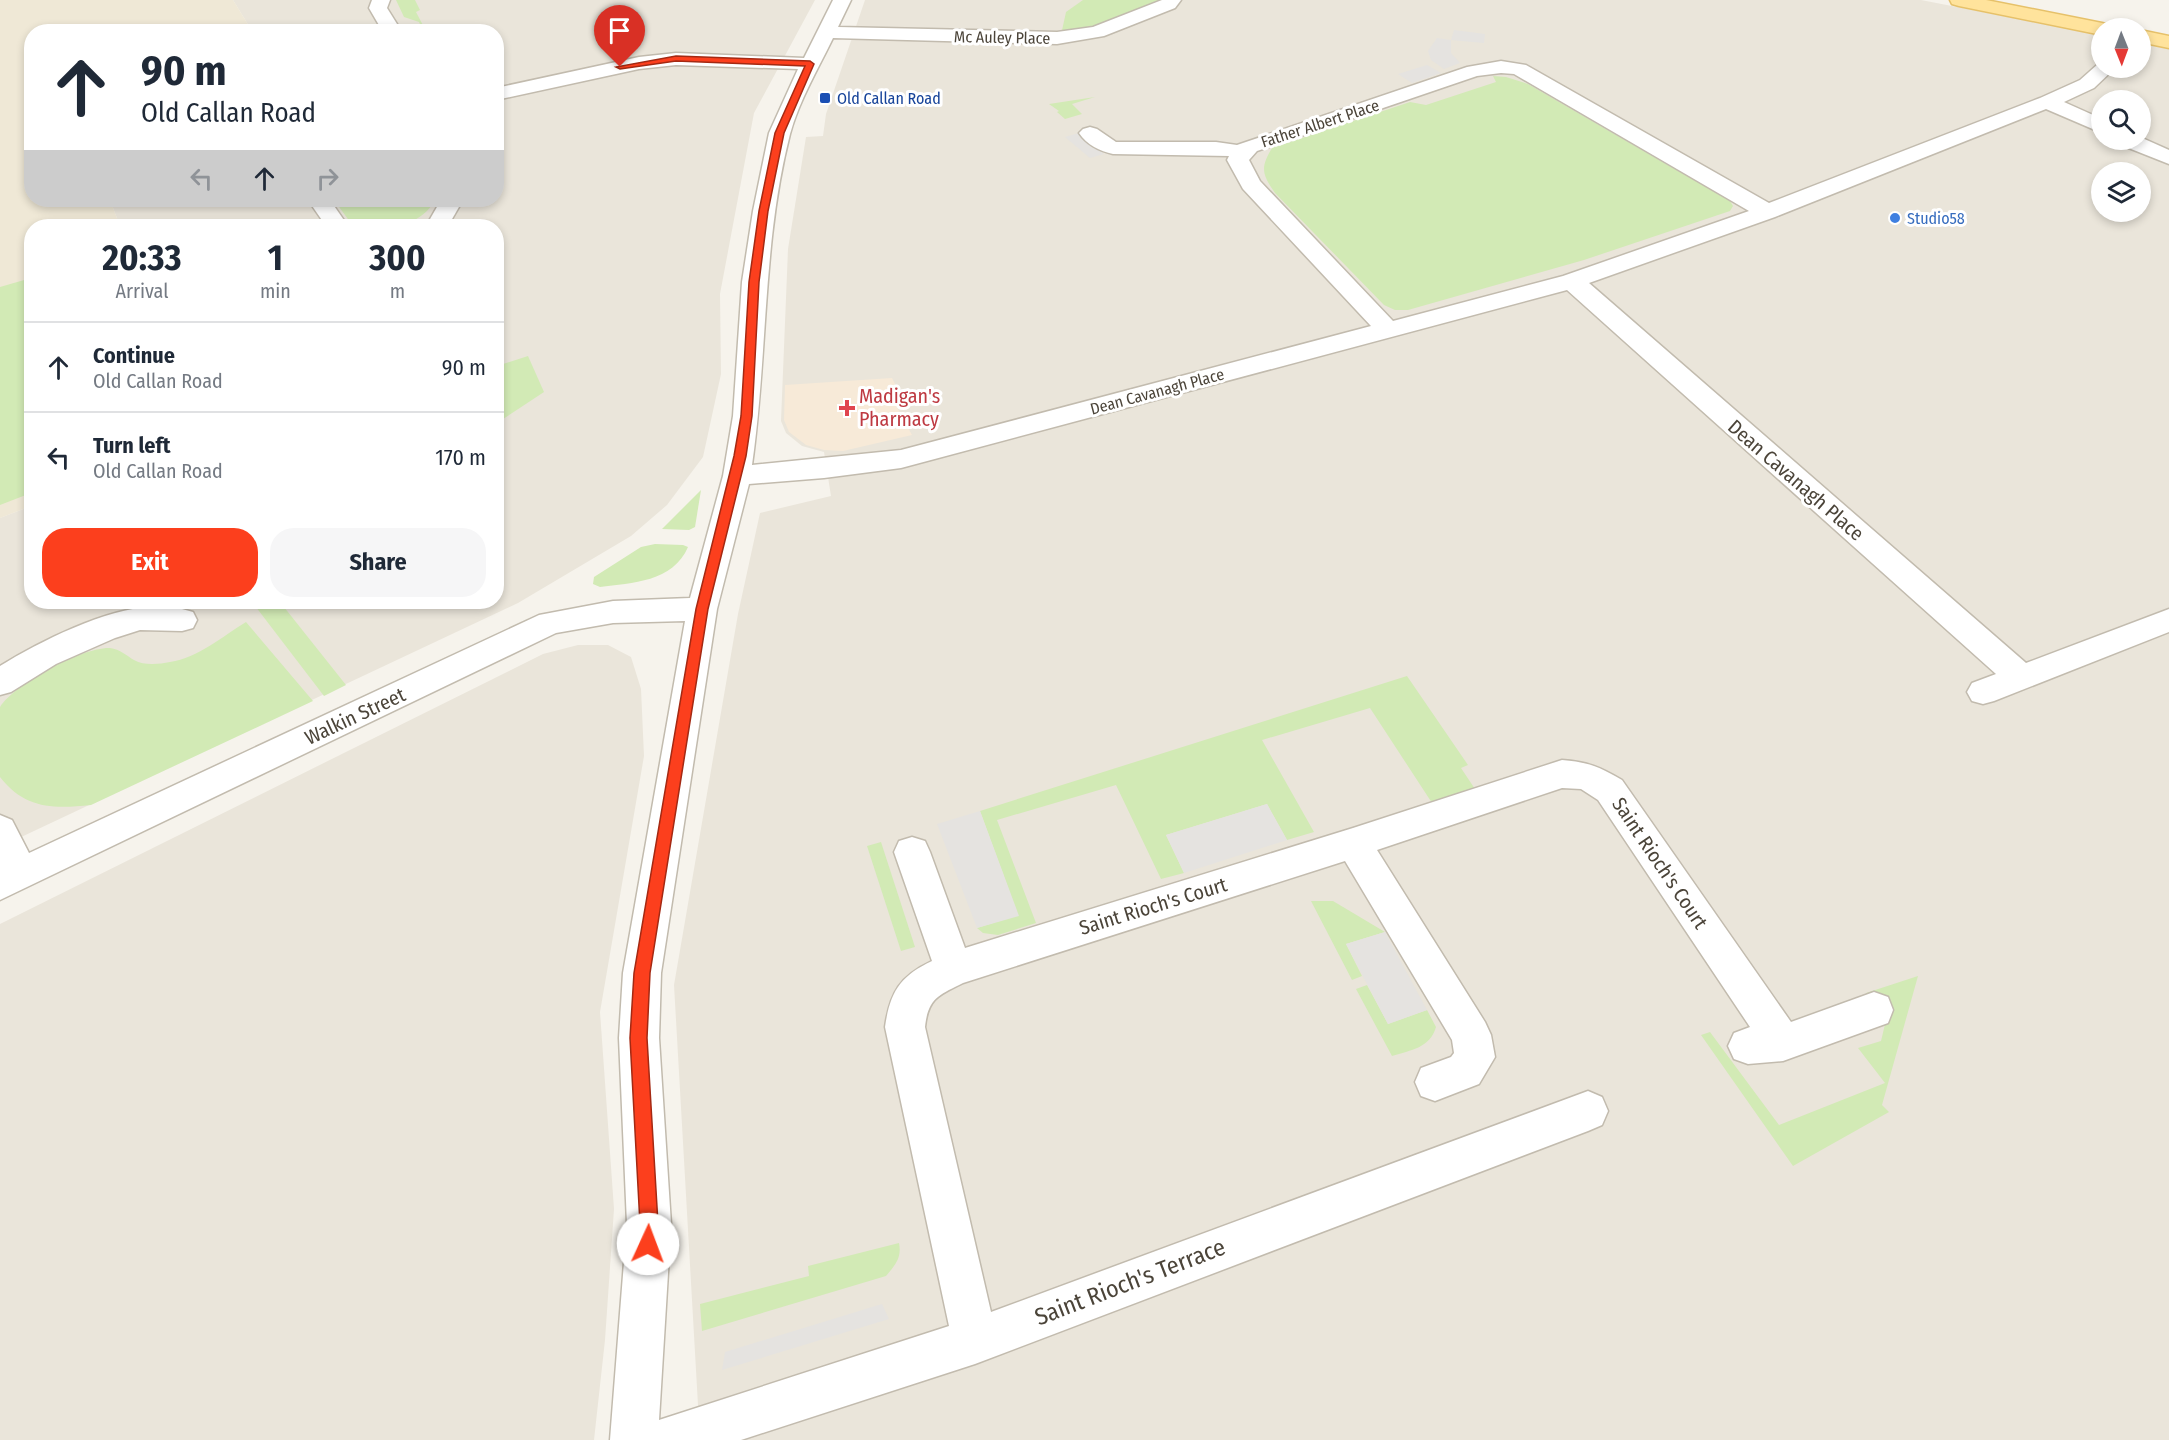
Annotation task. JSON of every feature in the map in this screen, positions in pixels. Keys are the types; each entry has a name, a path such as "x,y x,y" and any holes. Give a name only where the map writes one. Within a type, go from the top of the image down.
{"main road":[{"path":"1959,0 2091,27"},
{"path":"2151,38 2169,42"}],"street":[{"path":"381,0 378,8 388,24"},
{"path":"634,1440 649,1224 639,1038 642,973 702,609 737,476 746,416 754,282 764,211 780,133 810,64 842,0"},
{"name":"Mc Auley Place","path":"825,33 1057,38 1097,32 1168,4 1172,0"},
{"path":"1466,52 1472,60 1487,69"},
{"path":"504,92 639,63 676,59 810,64"},
{"name":"Father Albert Place","path":"1388,330 1251,184 1238,160 1241,152 1249,146 1487,69 1519,69 1533,75 1767,213"},
{"name":"Dean Cavanagh Place","path":"737,476 824,470 901,459 1572,281 1767,213 2047,102 2087,84 2094,78"},
{"path":"2047,102 2091,122"},
{"path":"1090,133 1105,145 1113,148 1216,148 1241,152"},
{"path":"2151,150 2169,158"},
{"name":"Dean Cavanagh Place","path":"1572,281 2021,677"},
{"name":"Walkin Street","path":"0,830 11,879 550,623 614,612 702,609"},
{"path":"0,682 26,666 88,636 127,622 137,619 182,620"},
{"path":"1983,692 2169,620"},
{"name":"Saint Rioch's Court","path":"975,1341 905,1027 906,1005 919,986 954,969 1353,843 1562,774 1587,776 1610,790 1766,1045 1874,1010"},
{"path":"1353,843 1471,1035 1475,1057 1465,1071 1435,1082"},
{"path":"912,852 954,969"},
{"name":"Saint Rioch's Terrace","path":"668,1440 975,1341 1588,1110"}],"shaded area":[{"path":"0,0 233,0 248,24 24,24 24,207 113,207 117,219 24,219 24,509 0,518"},
{"path":"233,0 815,0 754,113 720,294 721,374 703,457 667,505 631,536 518,603 0,847 0,518 24,509 24,609 504,609 504,219 117,219 113,207 504,207 504,24 248,24"},
{"path":"865,0 1921,0 2091,33 2091,78 2151,78 2151,45 2169,49 2169,1440 700,1440 674,985 738,614 760,513 831,496 824,452 802,446 786,433 781,421 788,249 806,137 823,136 826,114"},
{"path":"1454,30 1485,34 1484,43 1451,40"},
{"path":"1437,38 1451,40 1451,53 1460,63 1444,69 1431,60 1428,51"},
{"path":"1427,65 1441,73 1412,83 1398,74"},
{"path":"1079,133 1104,154 1090,158 1065,137"},
{"path":"892,378 905,404 897,407 912,435 843,451 824,450 806,445 789,432 784,420 785,385"},
{"path":"578,645 608,645 631,657 641,689 644,756 600,1012 614,1209 605,1340 594,1440 0,1440 0,924 543,654"},
{"path":"1267,804 1287,840 1184,873 1166,835"},
{"path":"980,811 1019,916 977,928 937,824"},
{"path":"1385,932 1427,1010 1388,1024 1346,944"},
{"path":"882,1304 889,1319 722,1370 725,1352"}],"green space":[{"path":"396,0 415,0 420,10 416,12 422,24 404,17"},
{"path":"1083,0 1162,0 1083,30 1061,35 1066,12"},
{"path":"1493,76 1506,77 1528,84 1730,201 1733,206 1730,211 1584,260 1408,310 1395,310 1384,305 1275,193 1264,171 1268,155 1272,148 1410,102 1426,105 1496,82"},
{"path":"1095,97 1072,104 1082,114 1065,119 1049,104"},
{"path":"339,207 430,207 415,219 348,219"},
{"path":"24,280 24,496 0,505 0,287"},
{"path":"528,356 544,392 504,418 504,364"},
{"path":"701,490 695,527 689,530 662,529"},
{"path":"655,544 688,547 681,559 672,567 650,579 600,587 593,584 594,577 641,547"},
{"path":"257,609 286,609 346,685 324,696"},
{"path":"246,622 313,701 91,805 64,807 30,801 10,788 0,777 0,707 34,678 67,660 98,649 114,649 138,662 147,664 180,660 210,646"},
{"path":"1407,676 1468,765 1461,768 1477,792 1434,806 1370,708 1262,740 1314,832 1287,840 1267,804 1166,835 1184,873 1161,879 1116,785 997,820 1036,923 998,935 983,933 977,928 1018,915 980,811"},
{"path":"881,842 915,947 901,951 867,846"},
{"path":"1311,901 1333,901 1385,932 1346,944 1362,976 1352,980"},
{"path":"1918,976 1882,1105 1889,1112 1793,1166 1701,1035 1710,1032 1779,1125 1885,1083 1858,1048 1881,1041 1886,1020 1866,993"},
{"path":"1367,985 1388,1024 1427,1010 1436,1027 1429,1040 1413,1050 1392,1056 1356,989"},
{"path":"899,1243 899,1257 886,1276 702,1331 700,1304 809,1276 808,1266"}],"place":[{"name":"Old Callan Road","path":"825,98"},
{"name":"Studio58","path":"1895,218"},
{"name":"Madigan's Pharmacy","path":"847,408"}],"route":[{"path":"620,67 676,59 810,64 780,133 764,211 754,282 746,416 737,476 702,609 642,973 639,1038 649,1224 648,1244"}]}
